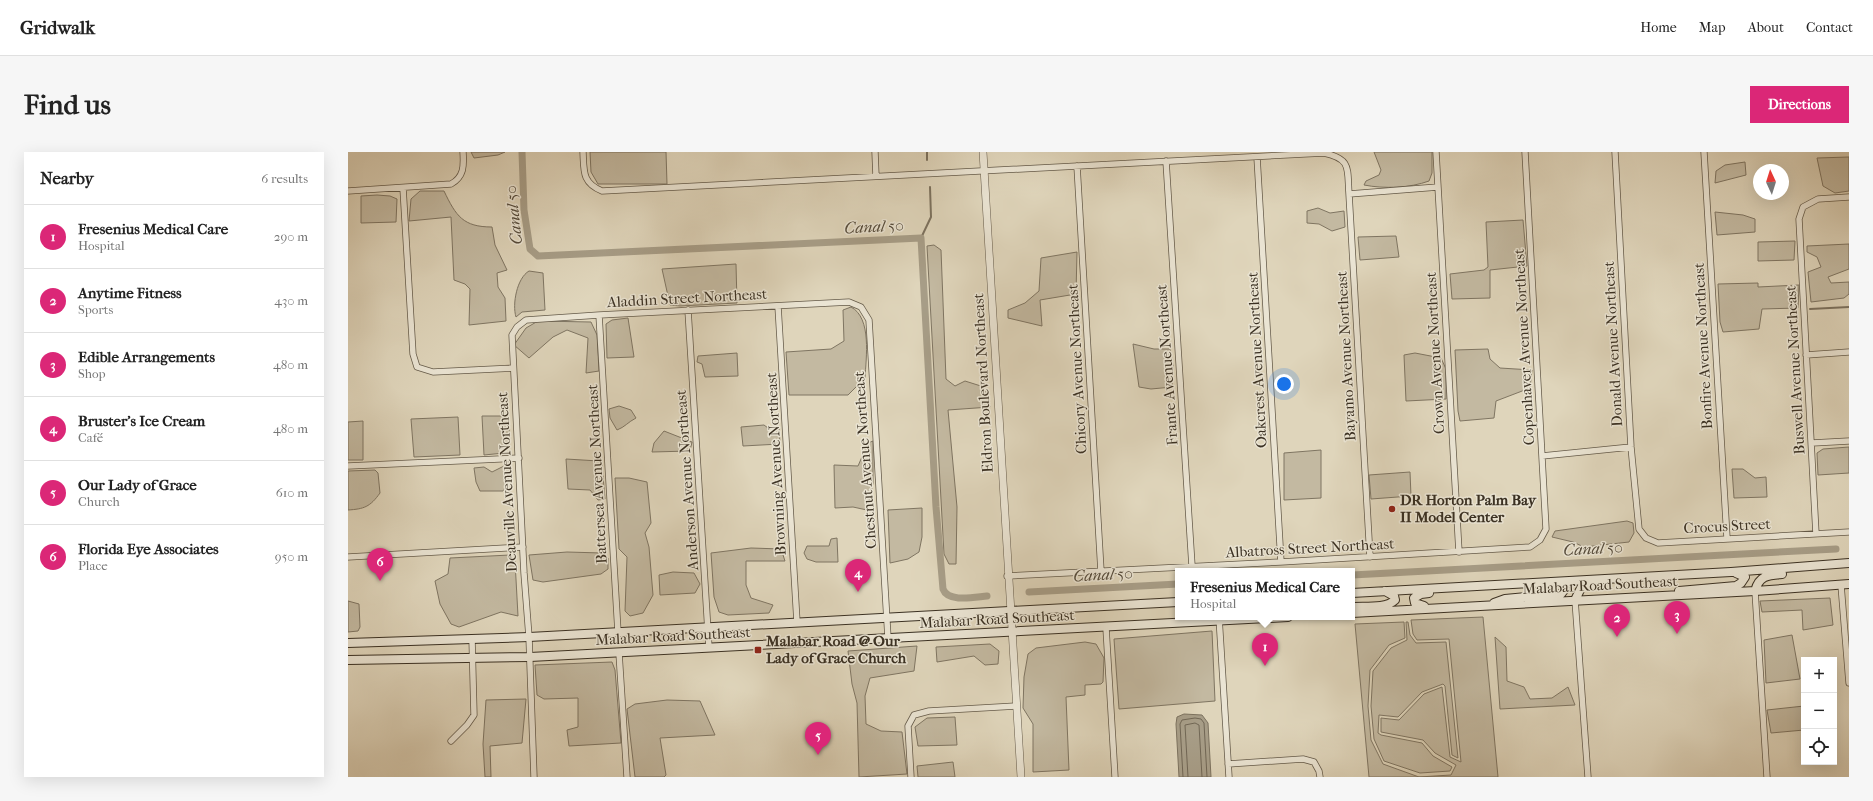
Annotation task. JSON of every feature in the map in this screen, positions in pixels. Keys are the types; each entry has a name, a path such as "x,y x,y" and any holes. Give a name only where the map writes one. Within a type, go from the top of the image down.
{"main road":[{"name":"Malabar Road Southeast","path":"1355,593 1849,564"},
{"path":"1755,591 1759,581 1766,576 1836,570 1849,564"},
{"path":"1669,596 1682,590 1736,586 1744,580 1743,575 1731,572"},
{"path":"1575,600 1582,586 1654,581 1672,575"},
{"path":"1554,582 1570,588 1574,594 1575,600"},
{"name":"Malabar Road Southeast","path":"1355,613 1755,591 1845,584"},
{"path":"1432,608 1415,603 1414,598 1421,594 1472,591 1487,585"},
{"path":"1487,606 1505,598 1560,594 1565,590 1563,585"},
{"path":"1355,607 1386,605 1392,603 1395,600 1394,596 1384,591"},
{"name":"Malabar Road Southeast","path":"348,643 529,637 1175,602"},
{"name":"Malabar Road Southeast","path":"348,660 472,659 619,653 1106,628 1206,620"}],"street":[{"path":"348,191 450,184 458,180 464,168 463,152"},
{"path":"583,152 584,175 592,187 602,191 1257,157"},
{"path":"875,152 876,176"},
{"name":"Eldron Boulevard Northeast","path":"983,152 1009,612 1021,777"},
{"name":"Crown Avenue Northeast","path":"1436,152 1459,552"},
{"name":"Copenhaver Avenue Northeast","path":"1525,152 1546,528 1540,540"},
{"name":"Donald Avenue Northeast","path":"1615,152 1631,447 1637,524 1642,534"},
{"name":"Bonfire Avenue Northeast","path":"1704,152 1727,538"},
{"name":"Bayamo Avenue Northeast","path":"1257,157 1324,153 1339,156 1347,165 1370,557"},
{"name":"Oakcrest Avenue Northeast","path":"1257,157 1281,562"},
{"name":"Frante Avenue Northeast","path":"1166,161 1192,566"},
{"name":"Chicory Avenue Northeast","path":"1077,166 1101,571"},
{"path":"1349,194 1438,187"},
{"path":"403,188 413,354 417,367 433,372 513,368"},
{"name":"Buswell Avenue Northeast","path":"1816,534 1799,219 1803,207 1818,199 1849,197"},
{"name":"Aladdin Street Northeast","path":"517,327 526,320 599,314 849,302 861,307"},
{"name":"Browning Avenue Northeast","path":"778,306 797,622"},
{"name":"Chestnut Avenue Northeast","path":"861,307 869,320 888,638"},
{"name":"Anderson Avenue Northeast","path":"688,310 709,627 709,648"},
{"name":"Battersea Avenue Northeast","path":"599,314 618,632"},
{"name":"Deauville Avenue Northeast","path":"517,327 512,335 513,368 529,637 534,777"},
{"path":"1806,355 1849,352"},
{"path":"1812,443 1849,441"},
{"path":"1542,456 1631,447"},
{"path":"348,466 519,458"},
{"name":"Crocus Street","path":"1642,534 1646,538 1658,542 1849,532"},
{"name":"Albatross Street Northeast","path":"1007,576 1459,552 1530,547 1540,540"},
{"path":"348,557 523,547"},
{"path":"1845,584 1849,683"},
{"path":"1755,591 1767,777"},
{"path":"1575,600 1588,777"},
{"path":"1219,620 1228,777"},
{"path":"1106,628 1115,777"},
{"path":"451,741 467,725 474,715 472,639"},
{"path":"619,653 627,777"},
{"path":"912,777 908,726 914,715 929,711 1016,706"},
{"path":"1228,764 1303,759 1314,762 1319,771 1320,777"}],"shaded area":[{"path":"471,152 505,152 498,155 474,158"},
{"path":"590,152 666,152 667,184 598,184 591,172"},
{"path":"1374,152 1432,152 1432,173 1429,181 1397,187 1364,185 1366,181 1379,175 1381,170"},
{"path":"1849,157 1849,191 1835,193 1823,186 1817,158"},
{"path":"1745,162 1746,175 1715,183 1716,171 1725,165"},
{"path":"420,191 444,191 452,207 467,222 474,225 492,227 495,245 507,270 497,273 498,287 505,298 506,321 469,325 470,289 465,284 454,280 451,217 409,221 411,199"},
{"path":"361,196 390,196 397,199 396,222 361,223"},
{"path":"1318,208 1330,213 1344,211 1345,227 1332,231 1319,224 1307,223 1307,211"},
{"path":"1715,212 1743,215 1755,219 1755,232 1717,235"},
{"path":"1523,220 1527,266 1490,270 1490,298 1452,299 1450,274 1484,270 1488,267 1486,222"},
{"path":"1396,236 1399,257 1360,260 1358,237"},
{"path":"1795,241 1794,260 1758,261 1758,242"},
{"path":"1849,244 1849,269 1828,277 1831,283 1849,282 1849,294 1844,298 1811,302 1808,272 1821,267 1817,257 1807,252 1807,246"},
{"path":"934,245 941,250 946,379 955,386 965,381 984,387 990,407 948,410 957,507 956,564 949,564 944,554 927,246"},
{"path":"1077,252 1076,294 1040,300 1042,326 1008,318 1008,310 1025,303 1039,291 1041,258"},
{"path":"736,264 737,303 680,306 670,305 662,269"},
{"path":"529,271 543,273 545,310 522,312 516,317 516,292 521,279"},
{"path":"1758,283 1758,287 1799,285 1798,308 1762,309 1759,329 1723,332 1720,322 1718,284"},
{"path":"851,307 858,312 865,329 867,350 865,378 848,395 789,395 786,352 831,349 844,341 843,310"},
{"path":"628,318 634,357 607,358 606,324 612,320"},
{"path":"538,321 591,322 597,335 599,371 586,373 588,338 567,330 553,337 529,358 514,345 526,328"},
{"path":"1133,344 1154,349 1170,349 1173,365 1172,387 1151,389 1139,387"},
{"path":"1488,349 1490,359 1500,368 1532,370 1530,388 1496,401 1494,418 1460,421 1458,411 1455,350"},
{"path":"737,353 738,376 705,377 702,364 697,362 698,356"},
{"path":"1415,353 1441,358 1446,369 1446,399 1406,401 1404,355"},
{"path":"619,406 631,410 636,418 617,430 610,418 609,409"},
{"path":"482,416 506,416 510,435 507,449 504,453 484,455"},
{"path":"458,417 460,455 414,457 411,419"},
{"path":"363,421 363,460 348,460 348,422"},
{"path":"764,425 768,428 779,428 780,444 743,446 741,427"},
{"path":"664,431 692,442 690,451 652,452 654,443"},
{"path":"873,441 873,483 867,510 853,507 835,508 834,465 858,466 868,443"},
{"path":"1849,447 1849,473 1818,475 1817,453 1823,449"},
{"path":"1321,450 1321,498 1284,500 1284,453"},
{"path":"566,459 599,461 602,464 605,499 598,500 590,490 568,489"},
{"path":"504,466 510,470 507,486 503,491 480,491 476,482 474,468 484,467 492,472"},
{"path":"1732,469 1743,469 1755,478 1766,477 1767,497 1734,498"},
{"path":"375,470 378,473 380,493 370,504 358,509 348,510 348,471"},
{"path":"1410,472 1411,496 1371,499 1369,475"},
{"path":"615,478 629,478 647,482 651,523 645,533 649,547 653,595 643,613 630,616 625,611 627,557 619,549"},
{"path":"922,508 922,537 919,552 908,559 890,563 888,510"},
{"path":"1627,521 1633,523 1634,533 1629,542 1584,547 1573,542 1552,537 1555,531"},
{"path":"837,538 838,562 816,562 807,559 804,553 807,546 829,546 831,539"},
{"path":"751,548 781,549 785,561 746,561 746,585 751,598 773,605 769,613 728,615 719,612 714,597 711,553"},
{"path":"567,552 602,553 608,558 608,569 601,574 543,582 533,580 529,555"},
{"path":"510,555 515,561 518,616 501,612 459,627 451,624 440,604 435,581 448,574 450,558"},
{"path":"673,572 694,573 700,584 695,593 660,595 659,575"},
{"path":"1830,598 1833,625 1803,630 1802,610 1762,612 1760,601"},
{"path":"348,601 359,604 360,627 358,631 348,632"},
{"path":"1483,617 1498,777 1419,777 1451,775 1456,765 1435,753 1423,740 1381,732 1381,718 1399,720 1424,694 1442,687 1450,757 1461,762 1449,639 1417,640 1413,634 1411,620"},
{"path":"1404,622 1405,638 1389,645 1370,670 1368,706 1371,740 1383,764 1419,777 1369,777 1355,624"},
{"path":"1406,622 1408,622 1410,635 1416,643 1446,642 1458,758 1452,755 1445,686 1443,684 1422,692 1398,717 1379,715 1378,733 1381,735 1422,743 1433,756 1452,767 1450,771 1420,773 1384,761 1374,739 1371,706 1373,671 1391,648 1407,640"},
{"path":"1212,631 1215,701 1119,709 1114,639"},
{"path":"1792,635 1800,679 1766,683 1764,640"},
{"path":"1495,637 1506,647 1507,681 1524,687 1530,699 1552,698 1568,687 1575,705 1500,709"},
{"path":"1085,642 1096,644 1104,658 1103,682 1101,684 1085,685 1085,695 1066,697 1069,770 1033,772 1033,724 1023,708 1024,677 1028,654 1036,648"},
{"path":"990,644 999,651 998,664 985,665 974,656 937,662 936,647"},
{"path":"917,646 914,671 870,678 865,696 866,724 881,731 902,732 907,774 859,777 857,703 852,684 848,651"},
{"path":"612,662 615,670 621,743 569,746 567,730 578,727 578,698 544,699 537,695 535,665"},
{"path":"526,699 522,743 490,746 491,777 485,777 483,744 486,700"},
{"path":"667,700 700,701 715,735 660,738 666,775 664,777 635,777 627,709 635,704"},
{"path":"1801,706 1801,730 1771,733 1767,710"},
{"path":"955,717 957,745 918,746 915,727 927,718"},
{"path":"953,762 955,777 918,777 917,766"}],"water":[{"path":"1184,714 1202,715 1208,723 1211,777 1179,777 1176,724 1177,717"}],"waterway":[{"name":"Canal 50","path":"522,152 524,210 530,249 538,256 921,238 936,507 943,589 950,596 956,598 987,596"},
{"path":"927,152 927,160"},
{"path":"921,238 931,217 930,187"},
{"path":"1810,309 1849,307"},
{"name":"Canal 50","path":"1355,575 1836,549"},
{"name":"Canal 50","path":"1029,592 1175,584"}],"place":[{"name":"DR Horton Palm Bay II Model Center","path":"1392,509"},
{"name":"Florida Eye Associates","path":"380,581"},
{"name":"Bruster's Ice Cream","path":"858,592"},
{"name":"Edible Arrangements","path":"1677,634"},
{"name":"Anytime Fitness","path":"1617,637"},
{"name":"Malabar Road @ Our Lady of Grace Church","path":"758,650"},
{"name":"Fresenius Medical Care","path":"1265,666"},
{"name":"Our Lady of Grace","path":"818,755"}]}
